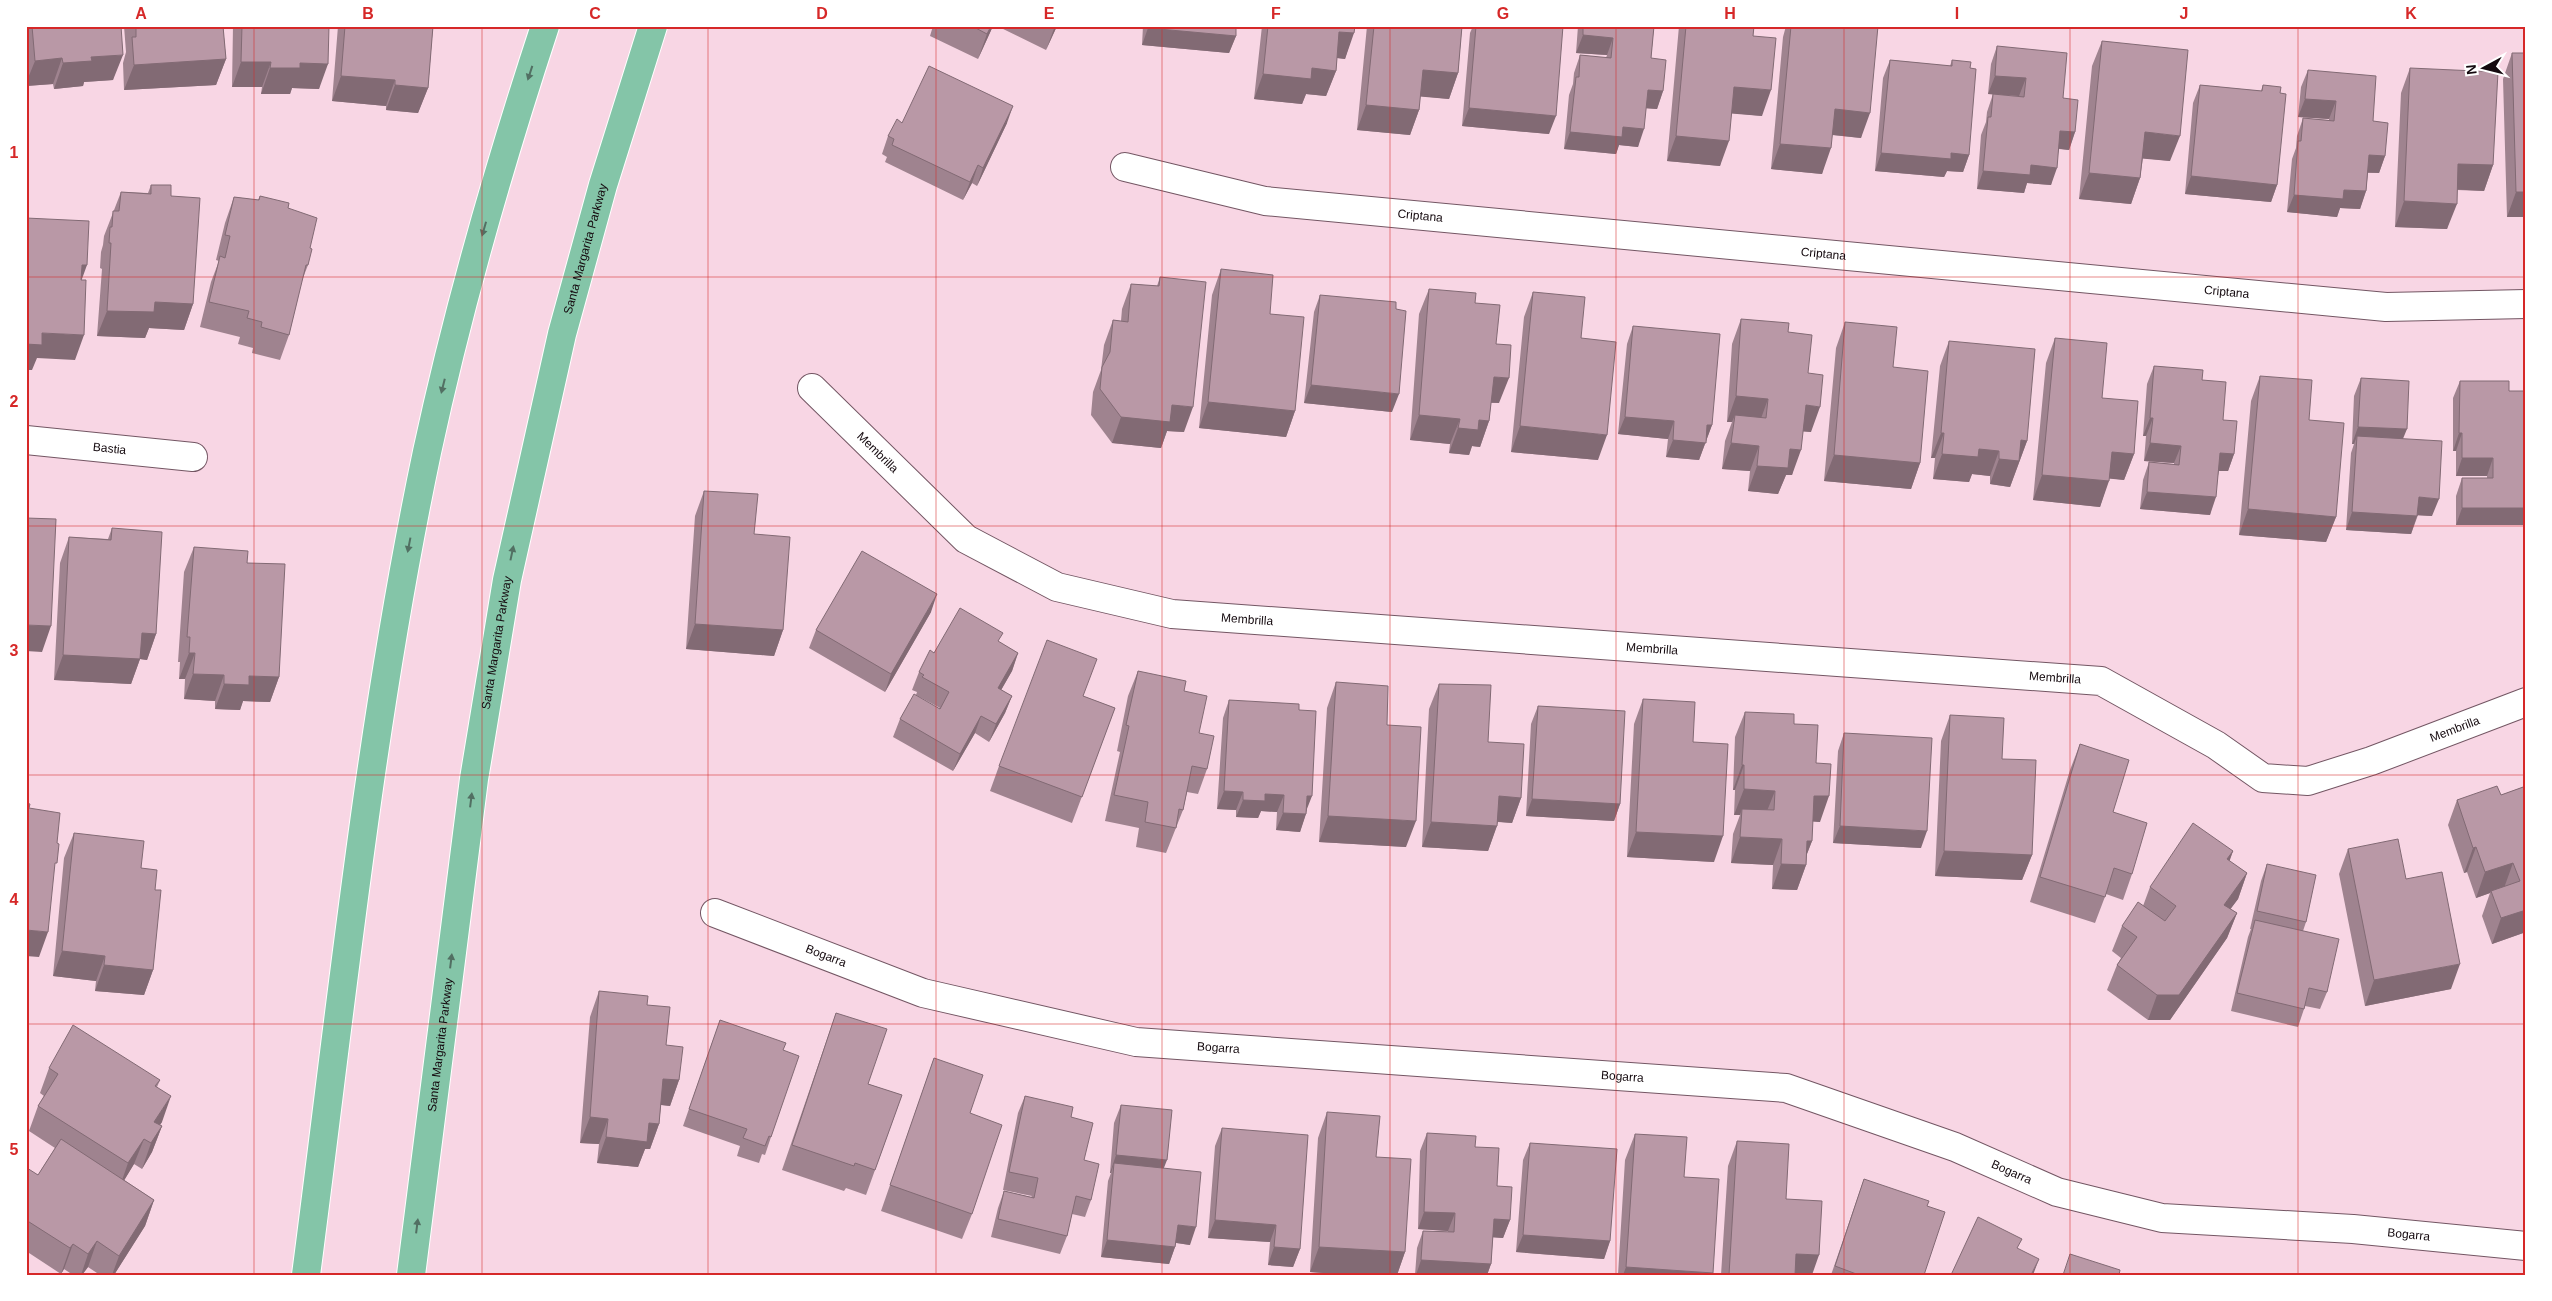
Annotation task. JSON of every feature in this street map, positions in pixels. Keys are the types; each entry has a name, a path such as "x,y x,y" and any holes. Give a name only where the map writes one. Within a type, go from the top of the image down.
{"main road":[{"path":"306,1275 372,770 398,606 428,450 470,279 518,110 545,26"},
{"name":"Santa Margarita Parkway","path":"411,1275 474,779 507,580 536,440 562,334 603,185 653,26"}],"street":[{"name":"Criptana","path":"1125,168 1274,202 2386,307 2526,304"},
{"name":"Membrilla","path":"812,388 966,539 1057,587 1172,614 2101,681 2216,745 2263,778 2308,781 2371,761 2526,702"},
{"name":"Bastia","path":"26,440 193,457"},
{"name":"Bogarra","path":"715,913 923,994 1136,1042 1786,1088 1955,1148 2057,1192 2162,1218 2353,1229 2526,1246"}],"building":[{"path":"32,26 121,26 123,55 91,57 92,61 63,63 62,58 35,61"},
{"path":"136,26 223,26 226,59 134,65 132,37 136,37"},
{"path":"242,26 329,26 328,64 300,63 300,68 270,68 271,62 241,62"},
{"path":"345,26 433,26 428,88 395,85 395,80 341,76"},
{"path":"972,26 991,26 987,34"},
{"path":"1148,26 1236,26 1236,36 1148,28"},
{"path":"1268,26 1355,26 1354,33 1339,32 1336,71 1312,68 1311,79 1263,74"},
{"path":"1374,26 1462,26 1458,73 1423,70 1419,110 1366,105"},
{"path":"1476,26 1563,26 1556,116 1469,108"},
{"path":"1583,26 1654,26 1651,58 1666,60 1663,91 1648,90 1644,129 1623,127 1622,137 1570,132 1576,77 1579,77 1580,55 1611,58 1613,38 1583,35"},
{"path":"1686,26 1754,26 1753,36 1776,38 1771,90 1734,87 1729,141 1676,136"},
{"path":"1791,26 1878,26 1870,113 1835,109 1831,148 1780,144"},
{"path":"2102,41 2188,50 2180,136 2145,132 2140,178 2089,173"},
{"path":"1997,46 2067,53 2063,98 2078,100 2075,132 2060,131 2057,168 2031,165 2030,175 1983,171 1988,117 1991,117 1993,94 2024,97 2026,78 1995,76"},
{"path":"2512,53 2526,53 2526,192 2516,192"},
{"path":"1890,60 1952,66 1952,60 1971,62 1970,68 1976,69 1969,155 1951,153 1951,159 1881,153"},
{"path":"929,66 1013,106 983,168 978,165 970,182 892,145 894,139 888,136 897,119 902,123"},
{"path":"2410,68 2498,72 2493,165 2458,164 2457,204 2404,201"},
{"path":"2308,70 2376,76 2373,121 2388,123 2385,156 2369,155 2366,191 2344,190 2343,199 2294,195 2298,141 2301,141 2303,118 2334,121 2336,101 2305,99"},
{"path":"2200,85 2262,91 2263,85 2281,87 2280,93 2286,94 2277,185 2191,176"},
{"path":"151,185 171,185 171,196 200,198 193,304 155,302 154,312 107,311 111,243 109,243 113,211 119,211 121,192 151,194"},
{"path":"260,196 289,203 288,208 317,218 310,248 312,249 308,265 306,265 289,335 261,327 262,322 247,318 249,311 209,302 220,256 225,258 230,236 225,235 234,197 259,200"},
{"path":"26,218 89,221 87,265 82,265 81,280 86,280 84,335 42,333 42,345 26,344"},
{"path":"1221,269 1273,275 1270,314 1304,317 1295,411 1208,402"},
{"path":"1160,277 1206,282 1193,407 1172,405 1170,422 1121,417 1100,389 1102,367 1110,352 1113,320 1128,322 1131,284 1159,286"},
{"path":"1429,289 1476,293 1475,303 1500,305 1496,344 1511,345 1509,378 1494,377 1489,421 1479,420 1478,430 1458,428 1460,419 1419,415"},
{"path":"1533,292 1585,297 1581,338 1616,342 1607,435 1520,426"},
{"path":"1320,295 1396,302 1396,309 1406,311 1399,394 1311,385"},
{"path":"1741,319 1789,323 1788,332 1812,335 1808,373 1823,375 1820,407 1806,405 1801,450 1790,449 1788,468 1757,466 1759,446 1731,443 1735,415 1766,418 1768,399 1736,396"},
{"path":"1845,322 1897,327 1893,367 1928,371 1920,463 1834,455"},
{"path":"1633,326 1720,334 1712,425 1707,425 1706,443 1673,440 1674,421 1625,417"},
{"path":"2055,338 2107,343 2102,398 2138,401 2134,454 2112,452 2109,481 2042,475"},
{"path":"1949,341 2035,349 2027,441 2021,440 2019,461 1999,459 1999,451 1979,449 1978,457 1942,454 1944,433 1941,433"},
{"path":"2154,366 2203,370 2202,380 2226,382 2223,420 2237,421 2234,454 2220,453 2216,497 2147,492 2149,462 2179,465 2181,446 2150,443 2153,418 2150,418"},
{"path":"2260,376 2312,380 2309,420 2344,423 2336,517 2248,509"},
{"path":"2361,378 2409,381 2407,429 2358,427"},
{"path":"2460,381 2509,381 2509,391 2526,391 2526,508 2462,508 2462,478 2493,478 2493,458 2462,458 2462,433 2459,433"},
{"path":"2357,436 2442,441 2439,499 2419,497 2417,516 2352,512"},
{"path":"704,491 758,494 754,534 790,537 783,630 695,624"},
{"path":"26,518 56,519 51,626 26,625"},
{"path":"112,528 162,532 156,634 142,633 140,659 63,655 69,537 111,540"},
{"path":"194,547 248,551 247,563 285,564 279,677 249,676 249,685 224,684 224,675 193,674 195,653 189,653 190,637 187,637"},
{"path":"862,551 937,594 891,674 816,630"},
{"path":"960,608 1003,633 998,641 1018,653 998,688 1012,696 996,724 981,716 960,754 900,719 914,694 940,709 949,692 922,677 924,675 919,672 930,650 934,653"},
{"path":"1047,640 1097,659 1083,696 1115,708 1082,797 999,766"},
{"path":"1138,671 1186,681 1184,691 1207,696 1199,733 1214,736 1207,769 1192,766 1183,810 1179,809 1176,828 1145,822 1148,802 1114,795 1129,726 1126,725"},
{"path":"1336,682 1388,686 1387,725 1421,727 1416,821 1328,816"},
{"path":"1439,684 1491,685 1488,742 1524,744 1521,798 1499,796 1497,826 1431,822"},
{"path":"1643,699 1695,702 1693,742 1728,744 1723,836 1636,832"},
{"path":"1229,700 1299,704 1299,710 1316,711 1312,796 1307,796 1306,814 1283,813 1284,795 1265,794 1265,801 1243,800 1243,792 1224,791"},
{"path":"1538,706 1625,711 1620,804 1532,799"},
{"path":"1745,712 1794,714 1794,724 1818,725 1816,763 1831,764 1829,796 1814,796 1812,841 1807,841 1806,865 1781,864 1782,839 1740,837 1742,809 1774,810 1775,791 1744,789 1744,765 1742,765"},
{"path":"1950,715 2004,718 2002,759 2036,760 2032,855 1944,851"},
{"path":"1844,733 1932,738 1927,831 1840,826"},
{"path":"2080,744 2129,760 2113,812 2147,823 2132,874 2114,868 2105,897 2040,877"},
{"path":"2497,786 2501,795 2526,786 2526,910 2501,918 2491,891 2520,881 2513,863 2485,872 2476,847 2473,848 2457,800"},
{"path":"26,803 30,804 29,808 60,813 57,843 59,844 57,863 55,863 48,932 26,930"},
{"path":"2193,823 2233,851 2227,859 2247,873 2224,905 2237,913 2179,995 2157,995 2117,965 2137,937 2122,926 2138,902 2165,921 2176,906 2150,887"},
{"path":"74,833 144,841 141,868 157,870 155,890 161,890 153,970 104,965 105,956 62,951"},
{"path":"2398,839 2406,879 2442,872 2460,964 2374,980 2348,849"},
{"path":"2267,864 2316,875 2306,922 2257,911"},
{"path":"2255,920 2339,939 2327,992 2309,988 2304,1009 2237,993"},
{"path":"599,991 648,996 647,1005 670,1007 666,1045 683,1047 679,1080 663,1079 659,1124 649,1123 647,1142 606,1137 608,1119 590,1117"},
{"path":"836,1013 887,1029 868,1084 902,1095 875,1170 855,1163 854,1166 792,1145"},
{"path":"720,1020 786,1043 783,1050 799,1056 771,1137 769,1136 765,1146 743,1138 747,1129 689,1109"},
{"path":"73,1025 160,1080 155,1086 171,1096 154,1122 162,1126 151,1143 144,1139 128,1163 38,1106 58,1074 49,1068"},
{"path":"934,1058 983,1075 970,1113 1002,1125 972,1214 890,1185"},
{"path":"1025,1096 1073,1107 1071,1117 1093,1123 1084,1160 1099,1164 1091,1200 1076,1196 1067,1236 998,1219 1004,1191 1034,1198 1038,1178 1009,1172"},
{"path":"1121,1105 1172,1110 1167,1160 1116,1155"},
{"path":"1327,1112 1380,1116 1376,1157 1411,1159 1405,1252 1319,1247"},
{"path":"1222,1128 1308,1135 1300,1249 1274,1247 1276,1225 1215,1220"},
{"path":"1427,1133 1476,1136 1475,1147 1499,1148 1497,1186 1512,1187 1510,1220 1494,1219 1491,1264 1421,1260 1423,1231 1454,1232 1455,1213 1424,1212"},
{"path":"1635,1134 1687,1137 1684,1177 1719,1179 1713,1273 1626,1267"},
{"path":"61,1139 154,1200 119,1256 97,1241 88,1254 73,1244 70,1248 26,1220 26,1169 38,1175"},
{"path":"1737,1141 1789,1144 1786,1199 1822,1201 1819,1255 1796,1254 1795,1275 1729,1275"},
{"path":"1530,1143 1617,1149 1610,1241 1523,1235"},
{"path":"1114,1163 1201,1172 1196,1227 1178,1225 1175,1247 1107,1240"},
{"path":"1864,1179 1929,1201 1927,1206 1945,1212 1924,1275 1859,1275 1835,1266"},
{"path":"1978,1217 2022,1239 2017,1248 2039,1259 2031,1275 1951,1275"},
{"path":"2070,1254 2120,1270 2119,1275 2063,1275"}]}
